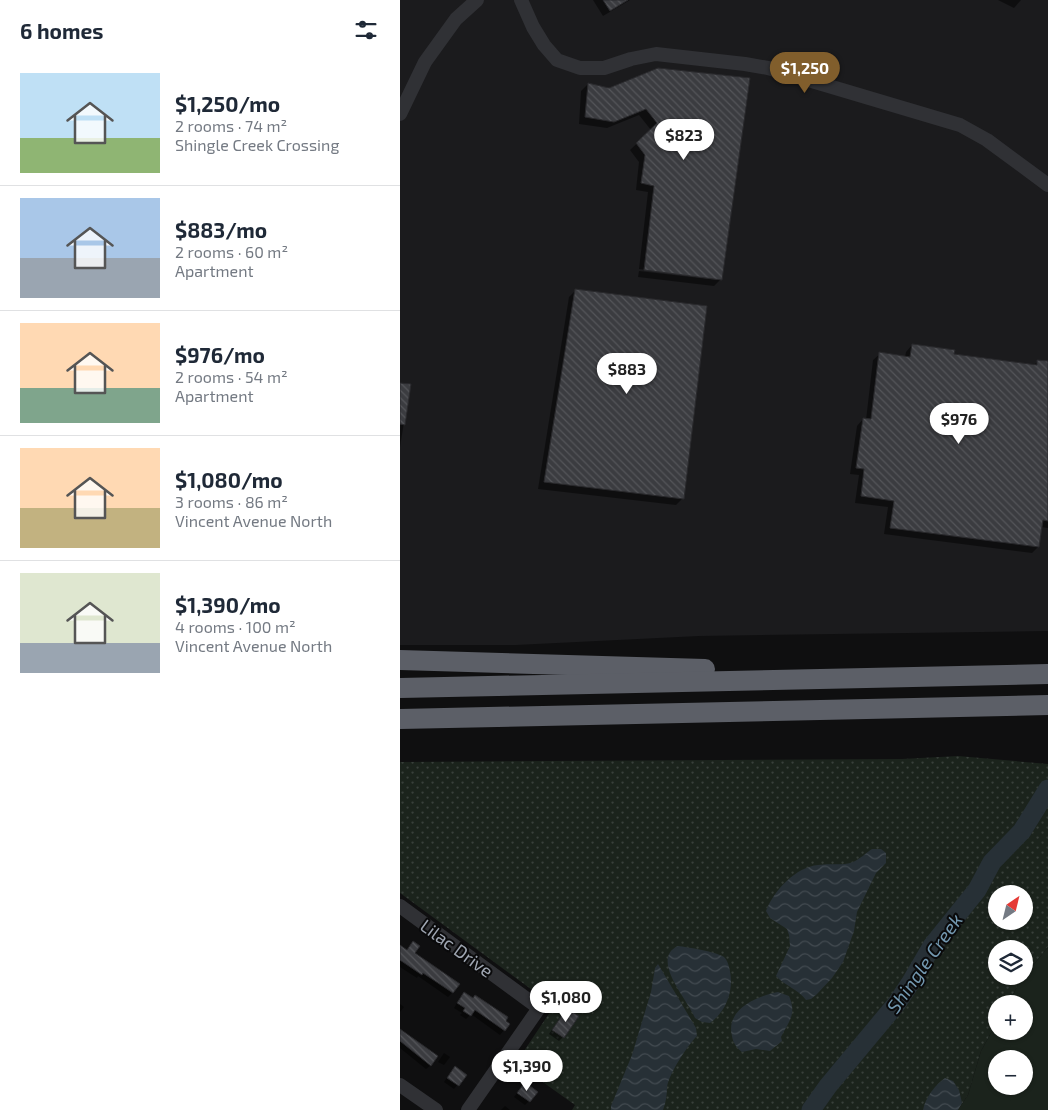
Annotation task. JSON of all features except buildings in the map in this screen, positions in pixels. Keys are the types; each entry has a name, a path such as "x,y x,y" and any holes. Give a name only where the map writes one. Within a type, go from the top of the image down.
{"highway":[{"path":"400,660 774,670 924,677"},
{"path":"400,688 1048,674"},
{"path":"400,719 1048,705"},
{"path":"400,728 505,717"}],"street":[{"path":"400,114 425,62 456,19 477,0"},
{"path":"521,0 544,45 557,60 580,68 604,68 631,59 656,54 768,68 960,125 987,140 1048,185"},
{"name":"Lilac Drive","path":"400,906 539,1008 468,1110"},
{"path":"400,1085 436,1110"}],"shaded area":[{"path":"400,0 1048,0 1048,631 699,636 516,645 400,645"},
{"path":"958,756 1048,764 1048,947 1033,966 1033,940 988,940 988,985 1018,985 1013,995 988,995 988,1038 981,1051 968,1095 958,1110 572,1110 575,1105 516,1063 554,1006 400,893 400,762 902,759"},
{"path":"1048,947 1048,1110 958,1110 968,1095 981,1051 988,1038 988,1040 1033,1040 1033,995 1013,995 1018,985 1033,985 1033,966"}],"water":[{"path":"872,849 881,849 886,853 886,863 876,873 857,912 854,931 843,962 832,978 817,994 811,999 806,1000 776,976 790,946 789,935 787,929 770,918 766,911 780,888 802,870 818,865 853,862"},
{"path":"678,946 715,953 724,957 728,963 731,983 728,998 721,1012 710,1023 702,1022 695,1018 673,980 668,960 670,952"},
{"path":"658,964 696,1028 697,1036 684,1053 668,1081 663,1110 611,1110 632,1055 651,992 655,968"},
{"path":"778,992 789,996 792,1008 791,1017 781,1037 782,1041 770,1051 756,1049 742,1052 735,1045 732,1038 731,1027 733,1018 745,1005 761,997"},
{"path":"945,1078 953,1081 959,1090 962,1103 958,1110 923,1110 931,1092"}],"waterway":[{"name":"Shingle Creek","path":"811,1110 828,1086 897,1003 932,946 977,890 992,862 1022,831 1048,789"}]}
